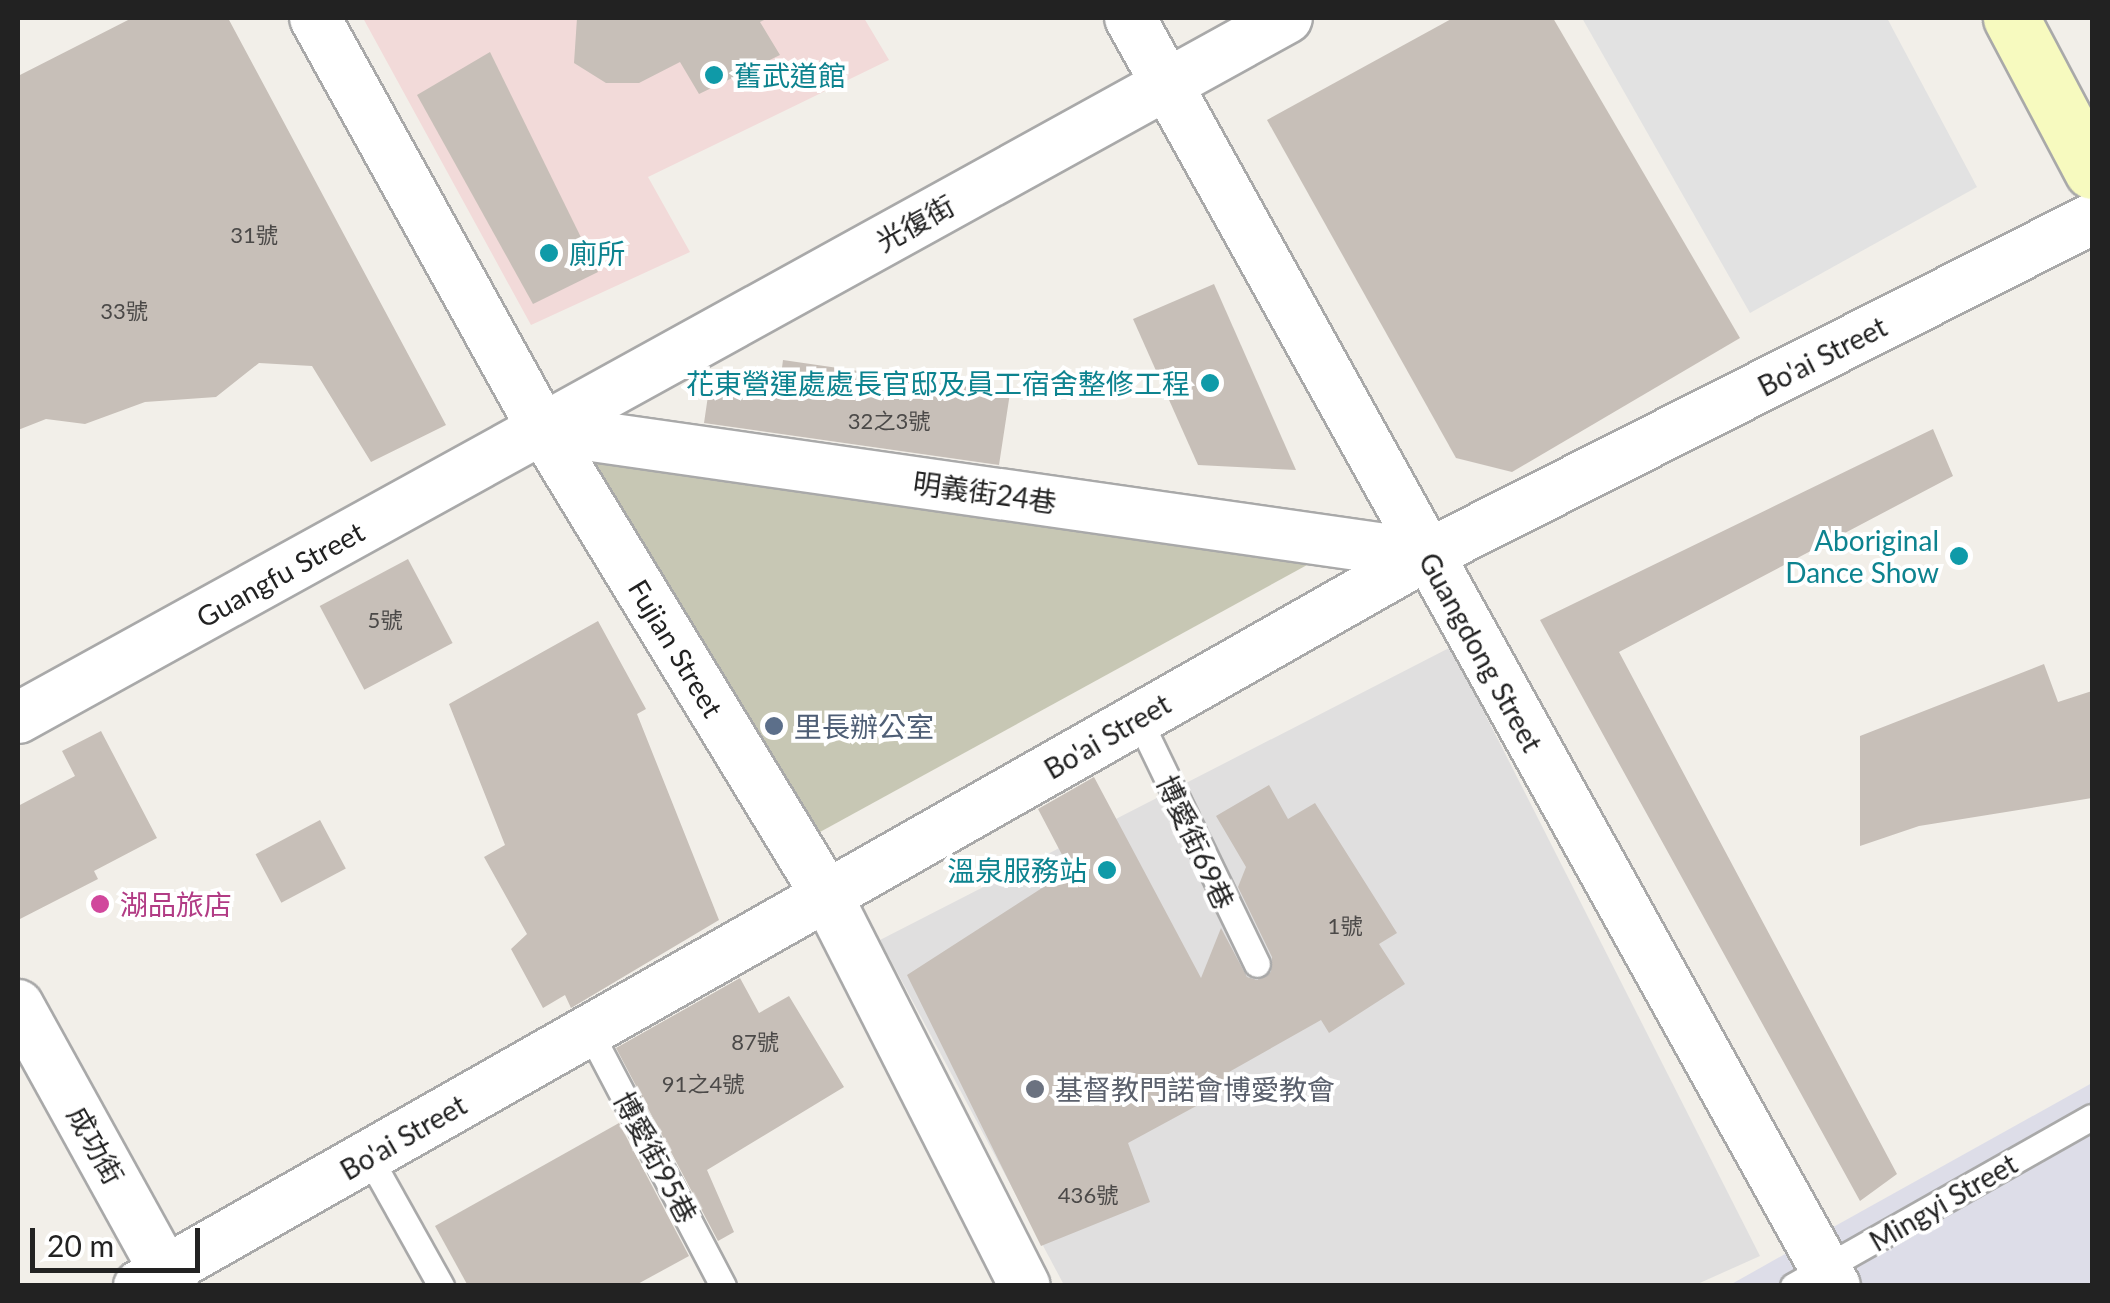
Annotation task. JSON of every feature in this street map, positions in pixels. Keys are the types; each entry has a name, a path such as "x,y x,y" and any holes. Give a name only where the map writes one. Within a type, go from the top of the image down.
{"street":[{"name":"Fujian Street","path":"314,18 543,429 827,896 1025,1286"},
{"name":"Guangdong Street","path":"1130,18 1427,555 1818,1280"},
{"name":"光復街","path":"543,429 1287,18"},
{"path":"2010,18 2092,170"},
{"name":"Bo'ai Street","path":"159,1281 369,1157 1427,555 2092,220"},
{"name":"明義街24巷","path":"543,429 1427,555"},
{"name":"Guangfu Street","path":"18,718 543,429"},
{"name":"成功街","path":"18,1004 159,1281"}],"lane":[{"name":"博愛街69巷","path":"1138,718 1258,964"},
{"name":"博愛街95巷","path":"582,1036 596,1044 724,1286"},
{"name":"Mingyi Street","path":"1818,1280 2092,1117"},
{"path":"369,1157 441,1286"}],"shaded area":[{"path":"363,18 864,18 889,60 648,177 690,252 531,325"},
{"path":"1582,18 1887,18 1977,187 1750,313"},
{"path":"596,463 1318,559 800,843"},
{"path":"1451,647 1760,1256 1693,1286 1064,1285 880,940"},
{"path":"2092,1083 2092,1285 1728,1286 1810,1240"}],"building":[{"path":"132,18 228,18 446,425 371,462 312,366 259,363 216,397 145,402 85,424 46,419 18,430 18,76"},
{"path":"577,18 768,18 760,22 780,55 699,94 680,62 639,83 606,83 574,63"},
{"path":"1453,18 1553,18 1740,338 1512,472 1456,458 1267,120"},
{"path":"490,52 598,272 533,304 417,95"},
{"name":"花東營運處處長官邸及員工宿舍整修工程","path":"1214,284 1296,470 1198,465 1133,319"},
{"path":"783,360 1010,393 999,465 704,423 709,389 778,398"},
{"path":"1933,429 1953,476 1619,652 1897,1174 1860,1201 1540,620"},
{"path":"408,559 453,643 364,690 320,606"},
{"path":"598,621 646,709 637,714 719,920 571,1008 565,995 543,1008 511,949 527,934 484,857 505,845 449,704"},
{"path":"2044,664 2058,702 2092,691 2092,798 1919,826 1860,846 1860,736"},
{"path":"101,731 157,838 94,871 98,879 18,920 18,806 75,776 62,751"},
{"path":"1094,777 1201,978 1221,928 1247,977 1257,980 1271,972 1272,957 1238,887 1246,867 1216,816 1269,785 1288,819 1315,803 1397,933 1379,944 1405,984 1329,1033 1321,1020 1229,1072 1235,1085 1128,1143 1150,1202 1041,1246 907,975 1070,870 1038,809"},
{"path":"320,820 346,869 281,903 256,854"},
{"path":"740,978 759,1013 789,996 844,1087 707,1170 734,1232 718,1241 616,1048"},
{"path":"619,1123 689,1256 634,1286 468,1286 435,1226"}],"place":[{"name":"舊武道館","path":"714,75"},
{"name":"廁所","path":"549,253"},
{"name":"花東營運處處長官邸及員工宿舍整修工程","path":"1210,383"},
{"name":"Aboriginal Dance Show","path":"1959,556"},
{"name":"里長辦公室","path":"774,726"},
{"name":"溫泉服務站","path":"1107,870"},
{"name":"湖品旅店","path":"100,904"},
{"name":"基督教門諾會博愛教會","path":"1035,1089"}]}
